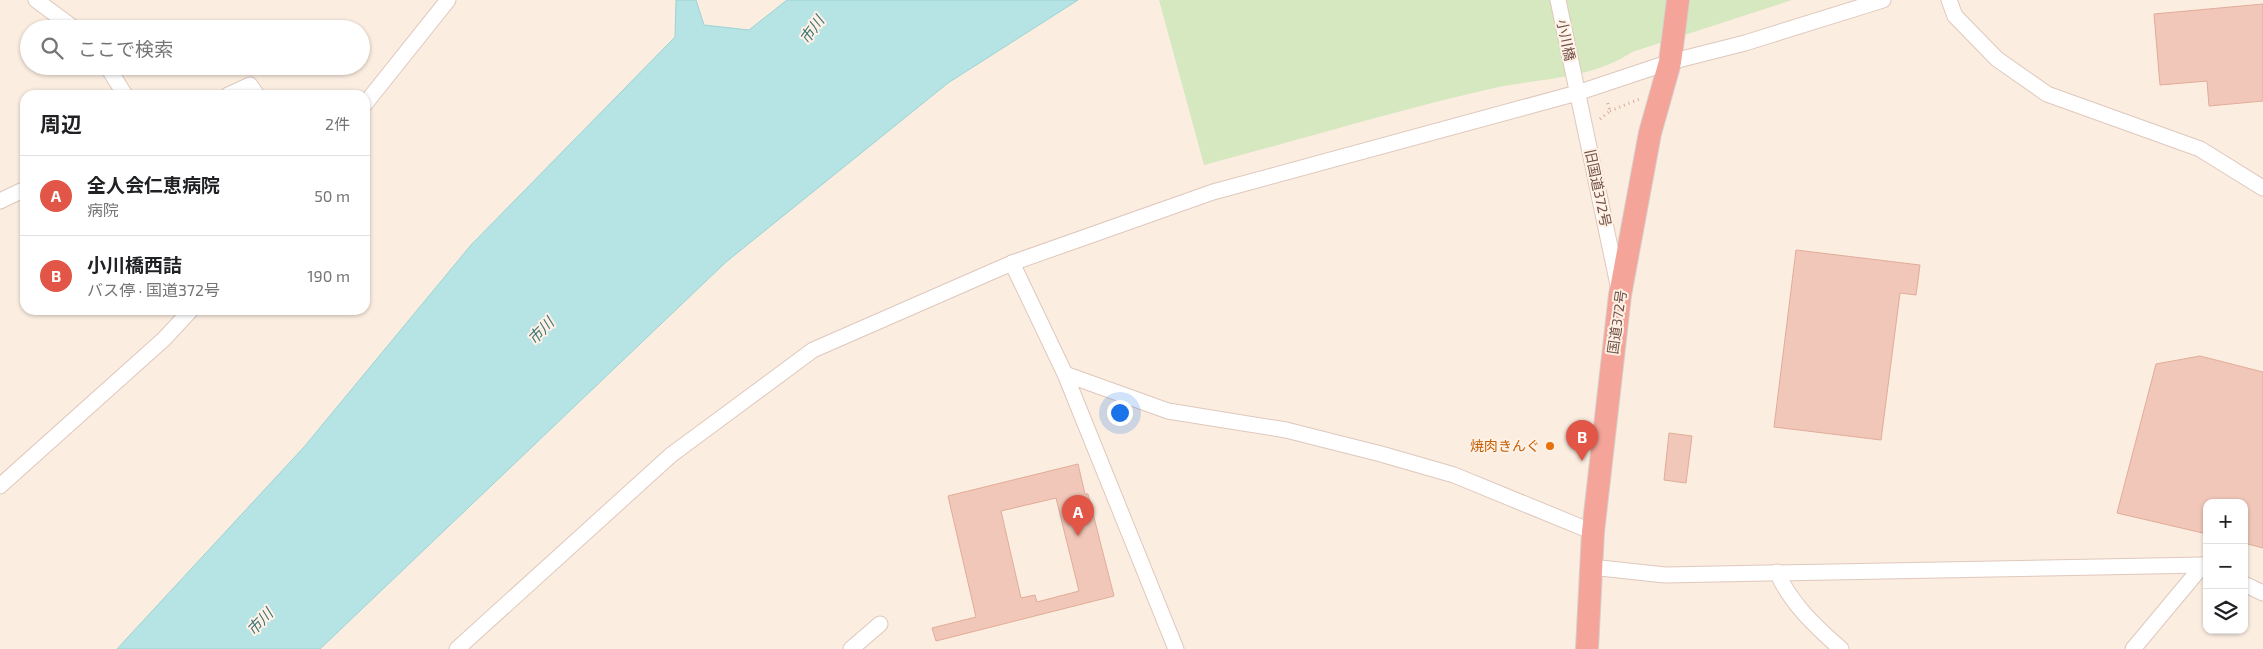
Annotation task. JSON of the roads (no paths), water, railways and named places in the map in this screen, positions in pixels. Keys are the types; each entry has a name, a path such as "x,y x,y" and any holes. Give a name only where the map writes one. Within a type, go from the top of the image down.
{"highway":[{"name":"国道372号","path":"1588,649 1593,532 1620,295 1650,134 1670,62 1678,0"}],"street":[{"path":"36,0 63,20"},
{"path":"370,98 448,0"},
{"name":"小川橋","path":"1558,0 1576,87"},
{"path":"457,649 671,455 813,350 1012,263 1213,192 1576,87 1745,43 1883,0"},
{"path":"1949,0 1955,16 1997,58 2047,94 2200,149 2263,188"},
{"path":"112,75 122,90"},
{"path":"239,90 250,85 254,90"},
{"name":"旧国道372号","path":"1576,87 1620,295"},
{"path":"0,201 20,191"},
{"path":"1012,263 1066,374 1176,649"},
{"path":"0,486 164,339 186,315"},
{"path":"1066,374 1168,411 1286,430 1454,475 1593,532"},
{"path":"1591,566 1665,575 2203,566"},
{"path":"2133,649 2203,568"},
{"path":"1777,572 1783,586 1812,623 1841,649"},
{"path":"2248,586 2263,593"},
{"path":"851,649 880,624"}],"water":[{"name":"市川","path":"676,0 696,0 704,25 749,30 787,0 1078,0 948,83 726,262 320,649 117,649 304,447 471,245 675,37"}],"place":[{"name":"焼肉きんぐ","path":"1550,446"},
{"name":"小川橋西詰","path":"1582,461"},
{"name":"全人会仁恵病院","path":"1078,536"}]}
